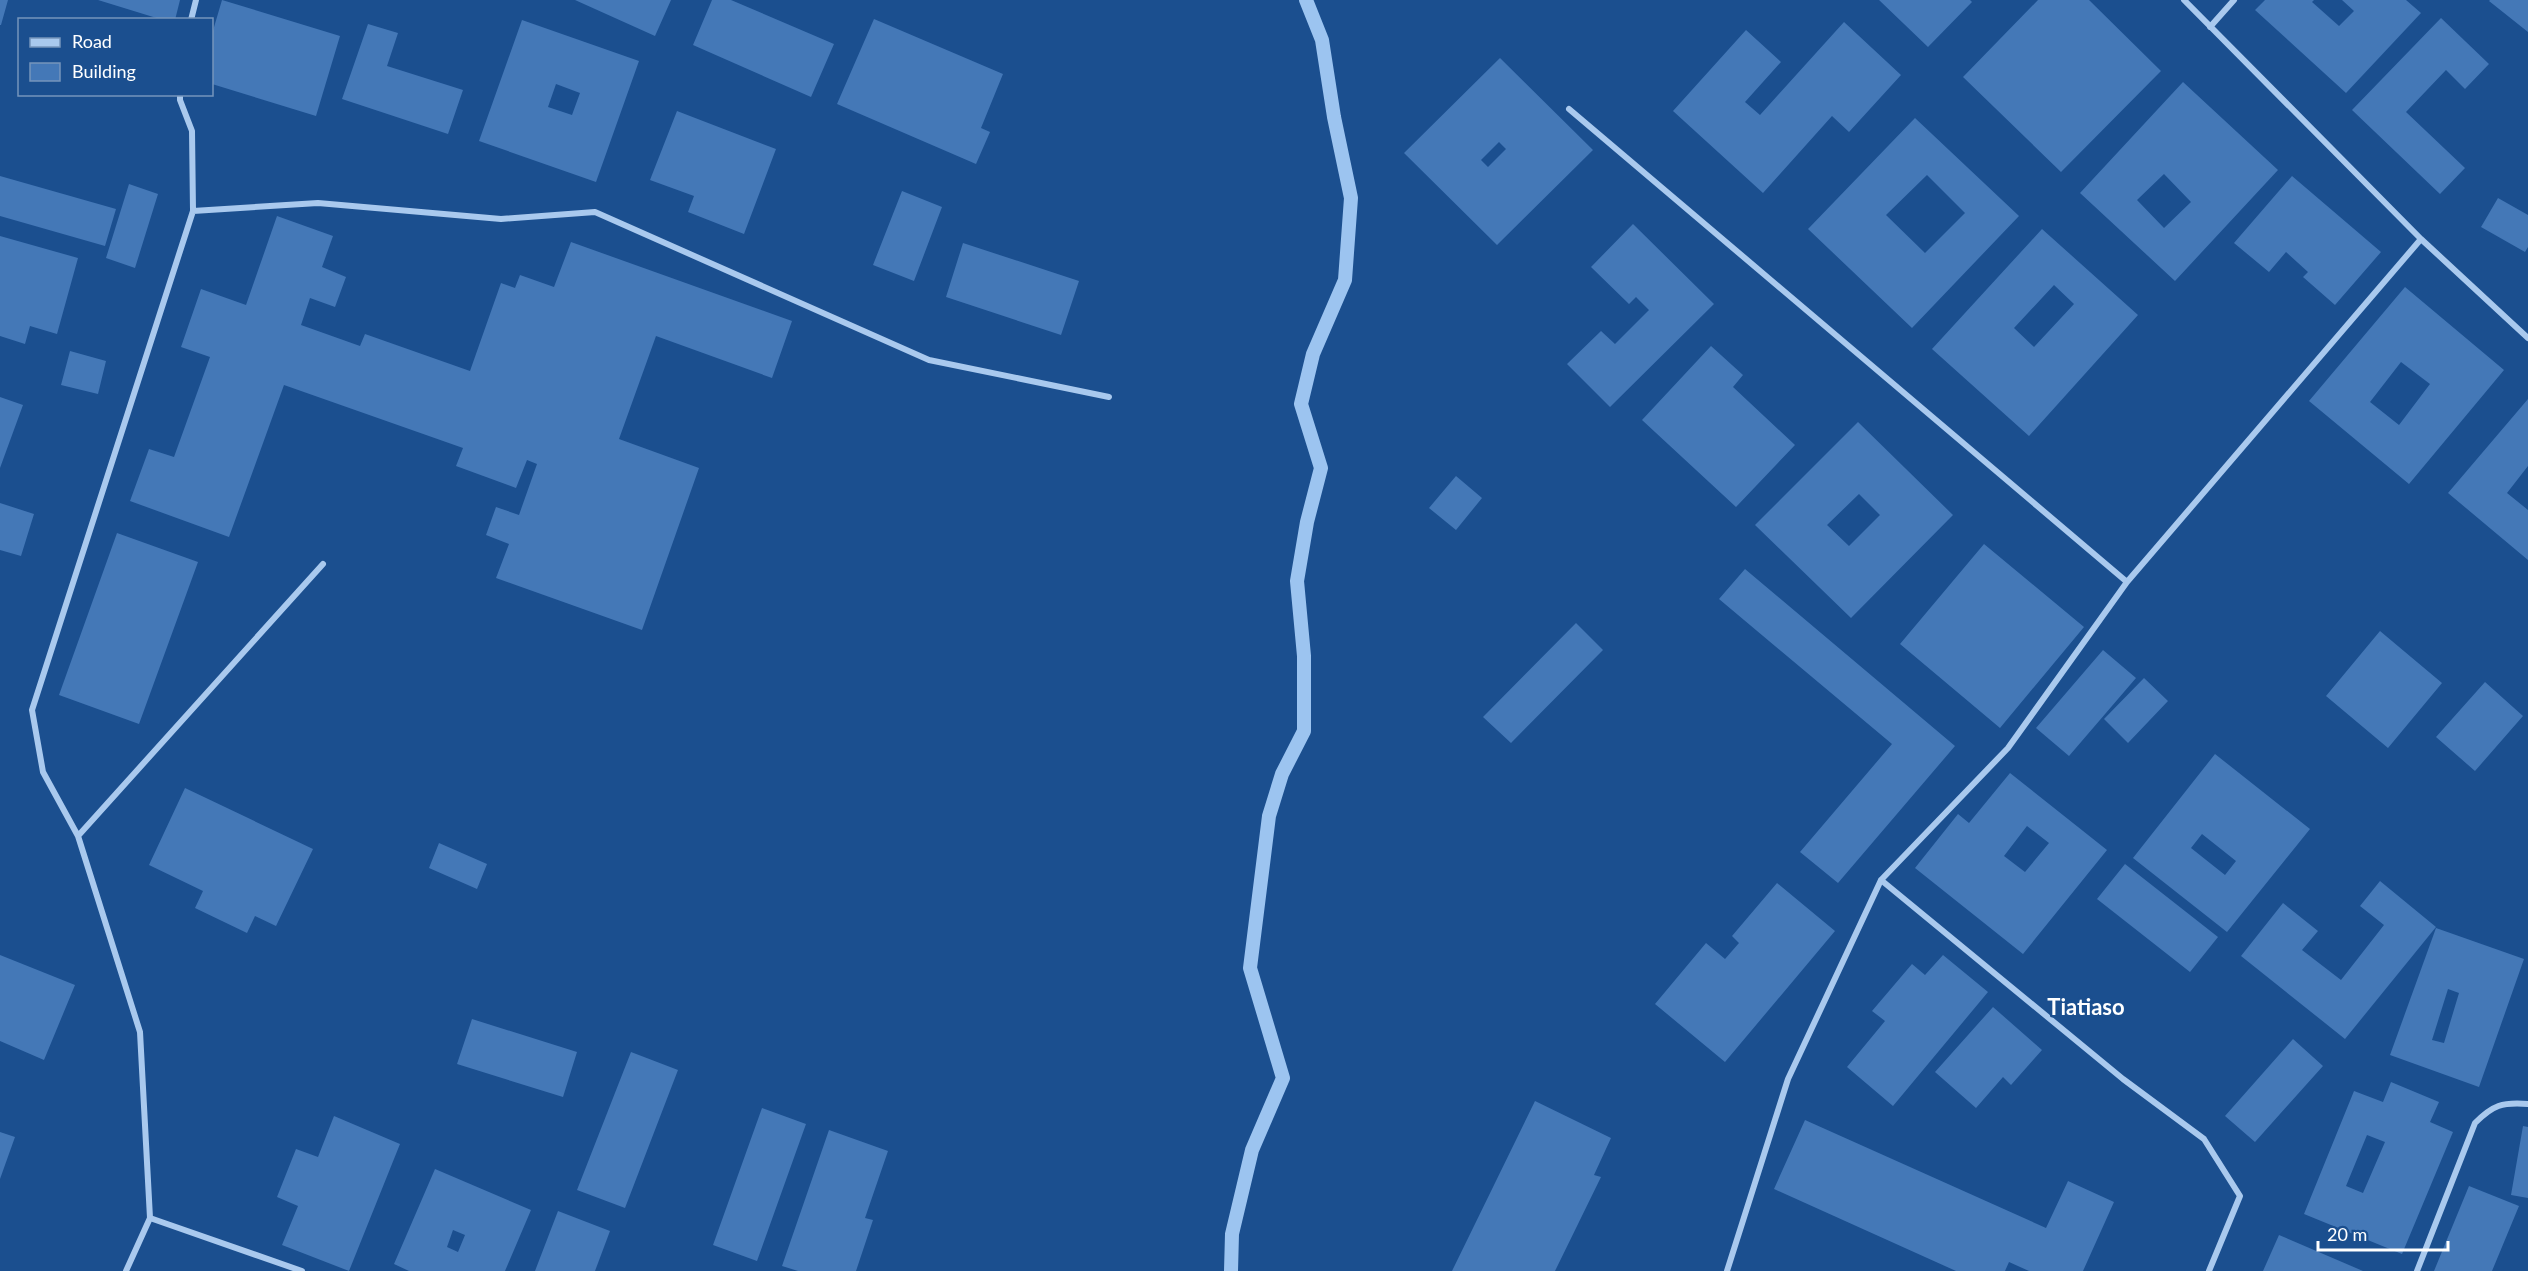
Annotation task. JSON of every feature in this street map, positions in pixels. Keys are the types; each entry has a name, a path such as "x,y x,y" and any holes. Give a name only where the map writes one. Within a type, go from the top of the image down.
{"street":[{"path":"192,18 196,0"},
{"path":"2184,0 2421,240 2528,338"},
{"path":"2210,27 2235,0"},
{"path":"126,1271 150,1218 140,1032 78,836 43,772 32,710 193,211 192,131 180,96"},
{"path":"1569,109 2127,582"},
{"path":"193,211 318,203 501,219 595,212 929,360 1109,398"},
{"path":"1727,1271 1788,1079 1881,880 2008,748 2127,582 2421,240"},
{"path":"78,836 323,564"},
{"path":"1881,880 2123,1079 2204,1139 2240,1196 2209,1271"},
{"path":"2417,1271 2475,1123 2489,1109 2508,1103 2528,1104"},
{"path":"150,1218 302,1271"}],"building":[{"path":"0,0 8,0 1,25 0,25"},
{"path":"98,0 180,0 176,18 156,18"},
{"path":"222,0 340,36 316,116 213,84 213,31"},
{"path":"575,0 671,0 655,36"},
{"path":"712,0 731,0 834,44 811,97 693,45"},
{"path":"1879,0 1970,0 1972,2 1928,47"},
{"path":"2038,0 2089,0 2161,71 2061,172 1963,77"},
{"path":"2265,0 2314,0 2312,2 2339,26 2354,11 2342,0 2406,0 2421,13 2346,93 2255,10"},
{"path":"2528,0 2528,32 2489,1"},
{"path":"2441,18 2489,64 2465,89 2446,70 2406,112 2465,168 2440,194 2352,110"},
{"path":"874,19 1003,74 981,128 990,132 976,164 837,104"},
{"path":"522,20 639,61 596,182 479,141","holes":["556,84 580,93 572,115 548,107"]},
{"path":"1844,22 1901,75 1849,132 1832,116 1763,193 1673,111 1746,30 1781,62 1745,102 1760,115"},
{"path":"368,24 398,33 387,66 463,90 448,134 342,99"},
{"path":"1500,58 1593,150 1497,245 1404,153","holes":["1499,142 1506,149 1488,167 1481,160"]},
{"path":"2183,82 2278,170 2175,281 2080,193","holes":["2164,174 2191,202 2164,228 2137,200"]},
{"path":"677,111 776,149 744,234 688,212 694,196 650,180"},
{"path":"1915,118 2019,216 1912,328 1808,229","holes":["1927,175 1965,213 1925,253 1886,215"]},
{"path":"0,176 116,209 105,246 0,216"},
{"path":"2292,176 2381,252 2335,305 2303,277 2308,272 2286,252 2269,272 2234,243"},
{"path":"129,184 158,194 135,268 106,258"},
{"path":"902,191 942,207 914,281 873,265"},
{"path":"2498,198 2528,215 2528,247 2525,252 2481,227"},
{"path":"277,216 333,236 322,267 346,277 335,307 310,298 301,325 360,346 365,334 470,371 501,283 515,288 520,275 554,287 571,242 792,321 772,378 656,336 619,439 699,468 642,630 496,578 509,544 486,535 496,507 519,515 537,464 527,460 516,488 456,466 463,448 284,385 229,537 130,501 149,449 174,457 210,357 181,347 201,289 246,305"},
{"path":"1633,224 1714,304 1610,407 1567,364 1601,331 1615,344 1649,310 1636,297 1629,304 1591,267"},
{"path":"2042,229 2138,315 2029,436 1932,349","holes":["2054,285 2074,304 2034,347 2014,328"]},
{"path":"0,236 78,258 57,334 30,326 25,344 0,336"},
{"path":"963,243 1079,281 1061,335 946,297"},
{"path":"2405,287 2504,370 2409,484 2309,401","holes":["2401,362 2430,384 2399,425 2370,402"]},
{"path":"1711,346 1743,375 1733,387 1795,445 1736,507 1642,420"},
{"path":"70,351 106,361 98,394 61,385"},
{"path":"0,397 23,405 0,468"},
{"path":"2528,399 2528,466 2507,493 2528,510 2528,560 2448,493"},
{"path":"1858,422 1953,515 1851,618 1755,525","holes":["1859,494 1880,515 1849,546 1827,525"]},
{"path":"1456,476 1482,498 1456,530 1429,508"},
{"path":"0,503 34,514 21,556 0,550"},
{"path":"117,533 198,562 139,724 59,695"},
{"path":"1984,544 2084,627 2000,728 1900,644"},
{"path":"1745,569 1955,746 1838,883 1800,852 1892,744 1719,599"},
{"path":"1576,623 1603,650 1511,743 1483,717"},
{"path":"2380,631 2442,683 2388,748 2326,696"},
{"path":"2103,650 2136,678 2069,756 2036,728"},
{"path":"2144,678 2168,701 2128,743 2104,719"},
{"path":"2485,682 2523,716 2475,771 2436,737"},
{"path":"2215,754 2310,829 2227,932 2133,858","holes":["2202,834 2236,861 2225,875 2191,848"]},
{"path":"2010,773 2107,850 2023,954 1915,868 1958,814 1969,823","holes":["2027,826 2049,843 2025,872 2004,856"]},
{"path":"185,788 313,849 276,926 255,916 247,933 195,908 203,891 149,865"},
{"path":"439,843 487,864 477,889 429,868"},
{"path":"2125,864 2218,937 2190,972 2097,899"},
{"path":"2380,881 2436,927 2345,1039 2241,956 2283,903 2318,931 2302,950 2341,980 2384,925 2360,906"},
{"path":"1777,883 1835,931 1725,1062 1655,1004 1706,943 1725,959 1739,943 1732,936"},
{"path":"2436,928 2524,959 2479,1087 2390,1055","holes":["2448,989 2459,993 2444,1043 2432,1040"]},
{"path":"0,955 75,985 44,1060 0,1041"},
{"path":"1943,955 1988,992 1893,1106 1847,1067 1885,1021 1872,1011 1912,964 1925,975"},
{"path":"1993,1007 2042,1050 2011,1085 2003,1077 1976,1108 1935,1072"},
{"path":"472,1019 577,1052 563,1097 457,1064"},
{"path":"2293,1039 2323,1066 2255,1142 2225,1116"},
{"path":"631,1052 678,1070 625,1208 577,1190"},
{"path":"2391,1082 2439,1102 2430,1122 2453,1132 2402,1254 2304,1214 2354,1091 2383,1102","holes":["2367,1135 2385,1142 2363,1193 2346,1186"]},
{"path":"1535,1101 1611,1138 1594,1175 1601,1177 1555,1271 1452,1271"},
{"path":"762,1108 806,1124 757,1261 713,1245"},
{"path":"334,1116 400,1144 349,1271 282,1245 298,1206 277,1197 296,1149 318,1157"},
{"path":"1805,1120 2046,1228 2068,1181 2114,1202 2083,1271 2029,1271 2009,1262 2005,1271 1956,1271 1774,1189"},
{"path":"2523,1126 2528,1127 2528,1198 2511,1195"},
{"path":"829,1130 888,1151 865,1218 873,1220 856,1271 798,1271 782,1266"},
{"path":"0,1132 15,1137 0,1179"},
{"path":"435,1169 531,1210 505,1271 409,1271 394,1264","holes":["453,1230 465,1235 458,1252 447,1247"]},
{"path":"2469,1186 2519,1206 2492,1271 2434,1271"},
{"path":"558,1211 610,1231 595,1271 535,1271"},
{"path":"2279,1235 2363,1271 2263,1271"}],"waterway":[{"path":"1231,1271 1232,1234 1252,1150 1283,1078 1250,968 1269,816 1282,774 1304,731 1304,656 1297,581 1307,522 1321,468 1301,404 1313,354 1345,280 1351,198 1334,117 1322,40 1306,0"}],"district":[{"name":"Tiatiaso","path":"2086,1006"}]}
